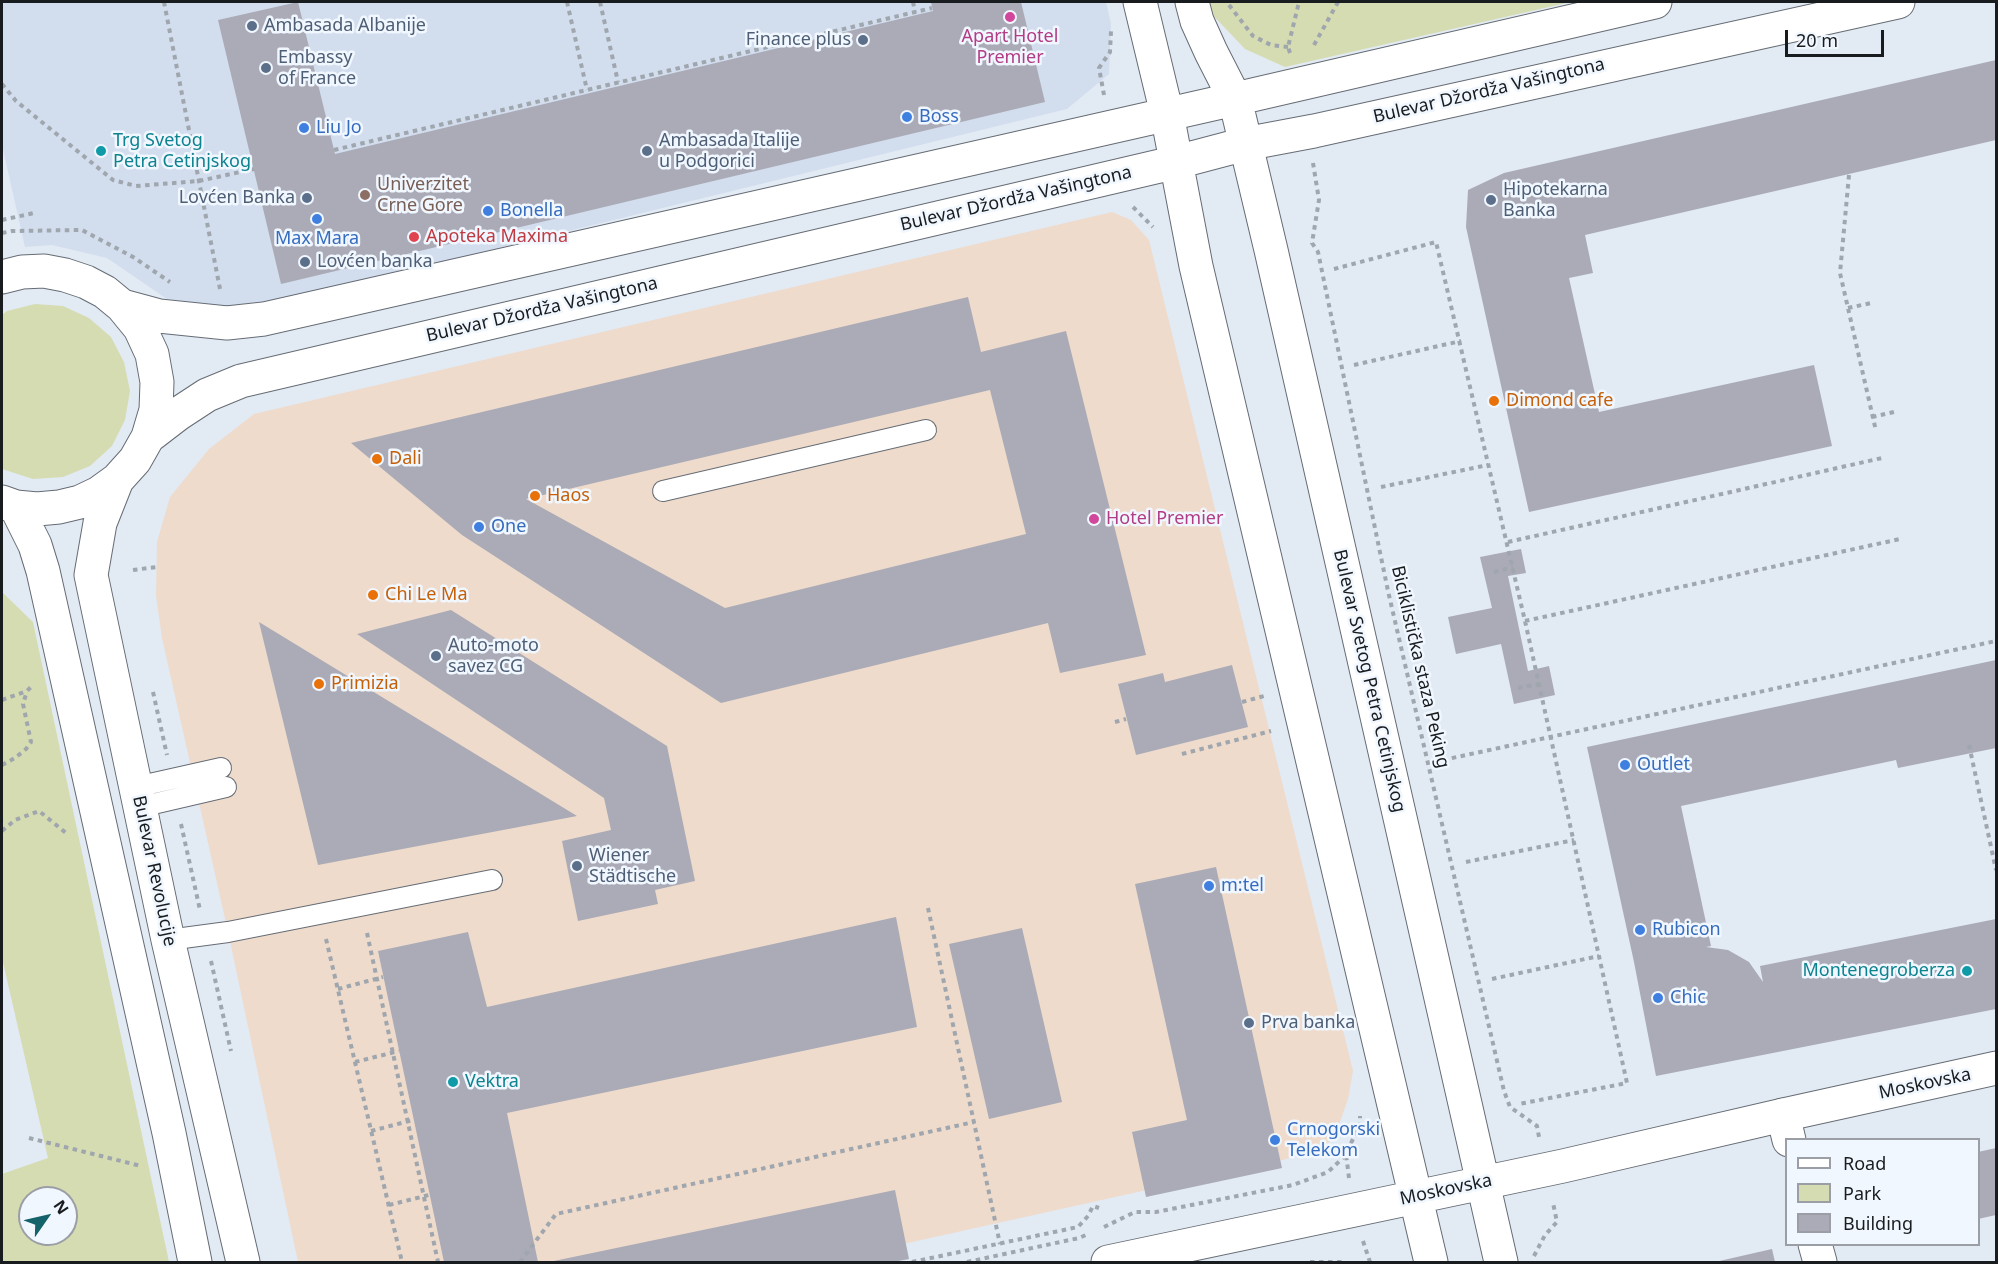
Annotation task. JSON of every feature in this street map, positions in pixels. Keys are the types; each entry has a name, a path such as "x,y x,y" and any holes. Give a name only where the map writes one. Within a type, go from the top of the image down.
{"main road":[{"path":"1140,2 1167,114 1196,266 1431,1263"},
{"name":"Bulevar Svetog Petra Cetinjskog","path":"1192,2 1197,21 1235,99 1274,261 1483,1182 1517,1262"},
{"path":"122,306 159,316 227,323 264,319 1655,2"},
{"name":"Bulevar Džordža Vašingtona","path":"148,437 207,395 241,381 1177,162 1245,144 1898,2"},
{"path":"2,277 22,272 44,271 66,275 105,292 122,306 140,328 152,354 157,382 156,410 148,437 135,460 117,480 99,493 80,502 59,507 37,509 9,504"},
{"name":"Bulevar Revolucije","path":"117,480 100,523 91,575 168,940 243,1263"},
{"path":"9,504 35,545 43,571 169,1134 195,1263"},
{"name":"Moskovska","path":"1110,1262 1483,1182 1786,1127 1996,1068"},
{"path":"1815,1246 1820,1263"}],"lane":[{"path":"663,491 926,430"},
{"path":"138,797 172,779 221,768"},
{"path":"138,797 176,799 226,787"},
{"path":"168,940 206,935 492,880"}],"path":[{"path":"164,2 227,323"},
{"path":"567,2 587,90"},
{"path":"600,2 618,82"},
{"path":"913,2 915,12"},
{"path":"1227,2 1253,36 1270,45 1288,47 1299,2"},
{"path":"1310,52 1338,2"},
{"path":"334,150 932,8"},
{"path":"1099,68 1110,52 1113,21"},
{"path":"2,84 16,101 114,180 136,186 199,181 254,168"},
{"path":"1849,175 1840,273 1876,431"},
{"name":"Biciklistička staza Peking","path":"1319,200 1312,243 1318,252 1388,591 1504,1091 1510,1107 1537,1126"},
{"path":"2,220 34,213"},
{"path":"1334,269 1436,242 1508,542 1627,1083 1519,1104"},
{"path":"1848,308 1871,303"},
{"path":"1354,365 1461,340"},
{"path":"1872,417 1894,412"},
{"path":"1508,542 1882,458"},
{"path":"1381,487 1488,465"},
{"path":"1525,621 1900,539"},
{"path":"133,570 157,567"},
{"path":"1494,572 1513,567"},
{"path":"1443,760 1996,641"},
{"path":"1518,688 1539,684"},
{"path":"2,700 27,691 33,685"},
{"path":"153,690 172,779"},
{"path":"2,765 15,758 31,742 23,704 27,691"},
{"path":"1242,702 1273,694"},
{"path":"1115,722 1126,719"},
{"path":"1182,754 1282,728"},
{"path":"1969,745 1996,870"},
{"path":"176,799 231,1052"},
{"path":"2,831 15,820 39,812 66,833"},
{"path":"1466,862 1574,840"},
{"path":"361,906 438,1263"},
{"path":"928,908 1000,1244"},
{"path":"320,913 402,1263"},
{"path":"1492,980 1599,956"},
{"path":"338,989 383,977"},
{"path":"355,1062 399,1051"},
{"path":"371,1131 413,1120"},
{"path":"520,1263 556,1214 974,1122"},
{"path":"29,1138 141,1166"},
{"path":"1100,1229 1136,1212 1156,1212 1293,1185 1328,1172 1346,1154"},
{"path":"389,1205 429,1195"},
{"path":"912,1263 1078,1227 1093,1206 1099,1208"},
{"path":"1517,1262 1557,1222"},
{"path":"967,1263 1079,1238 1089,1233"},
{"path":"1310,1263 1343,1263"}],"shaded area":[{"name":"Univerzitet Crne Gore","path":"2,2 1106,2 1111,24 1109,74 1067,109 242,311 167,299 107,258 52,245 25,247 2,145"},
{"path":"1112,212 1131,220 1149,240 1353,1071 1348,1099 1335,1136 1322,1149 1300,1156 822,1262 298,1262 228,932 162,638 156,596 157,542 170,497 209,449 254,414"}],"green space":[{"path":"1205,2 1571,2 1285,67 1245,49 1206,8"},
{"path":"35,304 63,306 89,318 111,337 124,362 130,391 125,420 112,446 90,466 63,477 33,479 2,469 2,315 7,311"},
{"path":"2,592 33,622 169,1262 2,1262 2,1174 48,1158 2,958"}],"building":[{"path":"298,2 335,154 933,11 931,2 1021,2 1045,102 281,284 218,20"},
{"path":"1996,60 1996,140 1585,235 1593,273 1569,278 1599,412 1814,365 1832,446 1529,512 1466,227 1468,190 1504,173"},
{"path":"968,297 981,352 1066,331 1146,655 1060,673 1048,623 721,703 462,535 351,443","holes":["990,390 1026,534 725,608 526,499"]},
{"path":"1521,549 1526,573 1508,576 1528,671 1549,666 1555,695 1514,704 1501,644 1456,654 1448,617 1492,608 1480,557"},
{"path":"451,610 667,746 695,881 655,890 658,904 578,921 562,841 611,830 604,798 357,634"},
{"path":"259,622 577,816 318,865"},
{"path":"1996,660 1996,748 1898,768 1896,760 1681,806 1711,946 1706,947 1728,950 1749,962 1763,982 1760,966 1996,919 1996,1009 1656,1076 1634,962 1587,747"},
{"path":"1232,665 1248,727 1136,755 1118,684 1163,673 1165,682"},
{"path":"1216,867 1282,1168 1146,1197 1132,1132 1187,1120 1135,884"},
{"path":"896,917 917,1027 507,1113 538,1262 444,1262 378,951 468,932 487,1007"},
{"path":"1022,928 1062,1102 989,1119 949,944"},
{"path":"1996,1148 1996,1215 1980,1219 1980,1152"},
{"path":"895,1190 909,1259 893,1262 549,1262"},
{"path":"1772,1249 1775,1262 1715,1262"}],"place":[{"name":"Apart Hotel Premier","path":"1010,17"},
{"name":"Ambasada Albanije","path":"252,26"},
{"name":"Finance plus","path":"863,40"},
{"name":"Embassy of France","path":"266,68"},
{"name":"Boss","path":"907,117"},
{"name":"Liu Jo","path":"304,128"},
{"name":"Trg Svetog Petra Cetinjskog","path":"101,151"},
{"name":"Ambasada Italije u Podgorici","path":"647,151"},
{"name":"Univerzitet Crne Gore","path":"365,195"},
{"name":"Lovćen Banka","path":"307,198"},
{"name":"Hipotekarna Banka","path":"1491,200"},
{"name":"Bonella","path":"488,211"},
{"name":"Max Mara","path":"317,219"},
{"name":"Apoteka Maxima","path":"414,237"},
{"name":"Lovćen banka","path":"305,262"},
{"name":"Dimond cafe","path":"1494,401"},
{"name":"Dali","path":"377,459"},
{"name":"Haos","path":"535,496"},
{"name":"Hotel Premier","path":"1094,519"},
{"name":"One","path":"479,527"},
{"name":"Chi Le Ma","path":"373,595"},
{"name":"Auto-moto savez CG","path":"436,656"},
{"name":"Primizia","path":"319,684"},
{"name":"Outlet","path":"1625,765"},
{"name":"Wiener Städtische","path":"577,866"},
{"name":"m:tel","path":"1209,886"},
{"name":"Rubicon","path":"1640,930"},
{"name":"Montenegroberza","path":"1967,971"},
{"name":"Chic","path":"1658,998"},
{"name":"Prva banka","path":"1249,1023"},
{"name":"Vektra","path":"453,1082"},
{"name":"Crnogorski Telekom","path":"1275,1140"}]}
